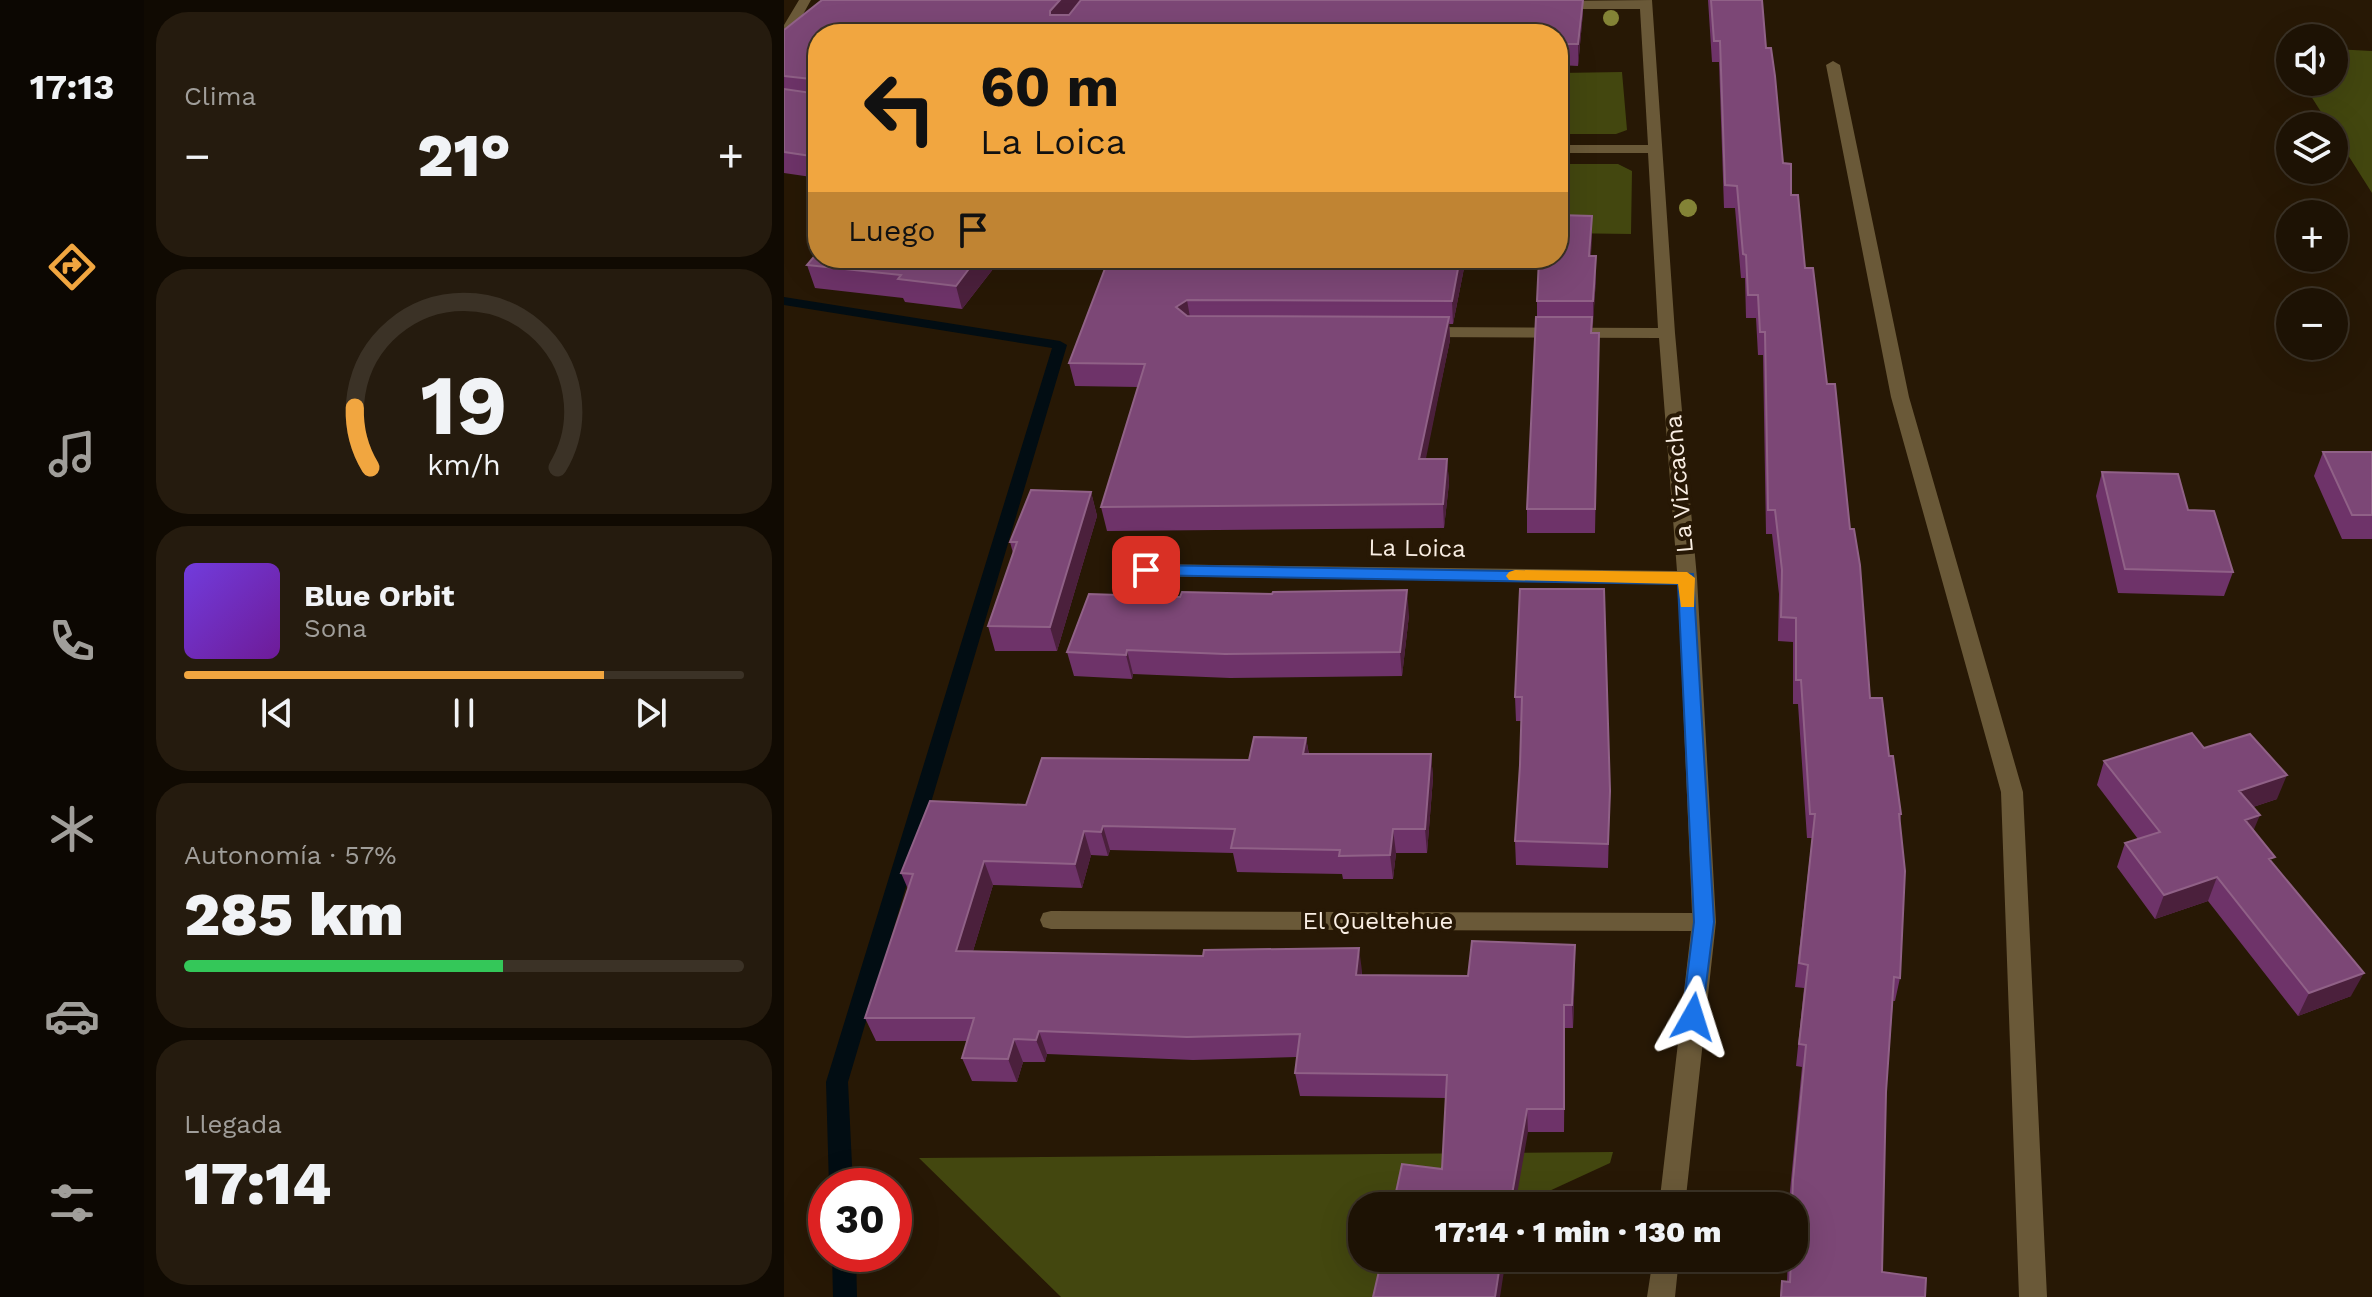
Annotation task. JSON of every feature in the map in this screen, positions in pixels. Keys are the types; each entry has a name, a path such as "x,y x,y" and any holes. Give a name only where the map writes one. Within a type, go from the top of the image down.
{"street":[{"path":"784,37 805,0"},
{"path":"1537,5 1646,3"},
{"name":"La Vizcacha","path":"1646,3 1667,333 1687,578 1704,922 1674,1192"},
{"path":"784,37 808,25"},
{"path":"1833,65 1900,397 2012,792 2033,1297"},
{"path":"1568,149 1654,149"},
{"path":"1413,332 1667,333"},
{"name":"La Loica","path":"1146,570 1687,578"},
{"name":"El Queltehue","path":"1051,920 1704,922"},
{"path":"1661,1297 1664,1272"}],"green space":[{"path":"2348,50 2372,51 2372,193 2348,155 2348,112 2321,112 2311,96 2348,96"},
{"path":"1622,72 1627,130 1616,134 1568,134 1568,73"},
{"path":"1568,164 1618,164 1632,171 1631,234 1568,233"},
{"path":"1613,1152 1610,1163 1547,1192 1504,1192 1404,1180 1401,1192 1348,1192 1348,1272 1383,1272 1378,1297 1061,1297 919,1158"}],"building":[{"path":"822,0 1060,0 1050,15 1069,15 1081,0 1583,0 1578,44 1568,44 1568,24 808,24 808,79 784,76 784,30"},
{"path":"1711,0 1762,0 1766,48 1771,48 1775,76 1783,163 1791,164 1791,195 1798,195 1805,268 1813,268 1827,384 1835,384 1850,529 1854,529 1860,565 1870,698 1882,698 1889,756 1893,756 1901,814 1905,871 1900,978 1894,977 1886,1092 1882,1272 1926,1278 1925,1297 1781,1297 1782,1281 1790,1282 1790,1272 1808,1272 1808,1192 1793,1192 1806,1045 1799,1044 1808,965 1799,963 1815,814 1810,814 1801,680 1796,680 1796,618 1781,617 1782,570 1775,510 1768,510 1765,332 1760,332 1758,295 1748,295 1737,186 1725,185 1720,41 1714,41"},
{"path":"784,89 808,93 808,156 784,152"},
{"path":"1568,215 1592,216 1589,256 1596,256 1593,301 1537,301 1539,268 1568,268"},
{"path":"835,268 970,268 956,286 898,279 901,275"},
{"path":"1105,268 1458,268 1452,301 1187,300 1176,307 1187,316 1449,317 1419,459 1447,459 1443,504 1101,507 1145,364 1069,363"},
{"path":"1536,317 1592,317 1591,333 1599,333 1595,509 1527,509"},
{"path":"2323,452 2372,452 2372,515 2352,515"},
{"path":"2102,472 2178,474 2188,510 2214,511 2233,572 2125,569"},
{"path":"1031,490 1091,492 1050,627 988,626 1017,542 1010,542"},
{"path":"1520,589 1604,589 1610,791 1608,844 1515,841 1522,697 1515,697"},
{"path":"1407,590 1400,652 1225,654 1127,650 1126,655 1067,652 1089,594 1180,597 1182,592 1272,594"},
{"path":"2192,733 2204,748 2250,734 2287,775 2239,791 2260,815 2245,820 2275,857 2269,859 2364,973 2309,993 2217,877 2164,895 2125,843 2160,832 2104,761"},
{"path":"1254,737 1306,738 1303,754 1431,754 1425,829 1393,829 1390,855 1339,856 1340,850 1231,848 1235,829 1103,826 1101,832 1084,831 1075,864 984,861 956,951 1203,956 1204,950 1359,948 1356,975 1468,976 1472,941 1575,945 1572,1005 1564,1005 1564,1109 1527,1109 1512,1192 1396,1192 1402,1164 1442,1169 1447,1075 1295,1073 1300,1034 1187,1037 1039,1031 1036,1040 1014,1039 1008,1059 962,1058 974,1018 865,1018 913,874 901,873 930,801 1026,805 1042,758 1249,760"},
{"path":"1379,1272 1499,1272 1495,1297 1373,1297"}],"waterway":[{"path":"784,301 1060,345 837,1082 840,1168"},
{"path":"844,1272 845,1297"}],"slow traffic":[{"path":"1515,576 1687,578 1688,603"}],"route":[{"path":"1146,570 1687,578 1704,922 1693,1017"}]}
